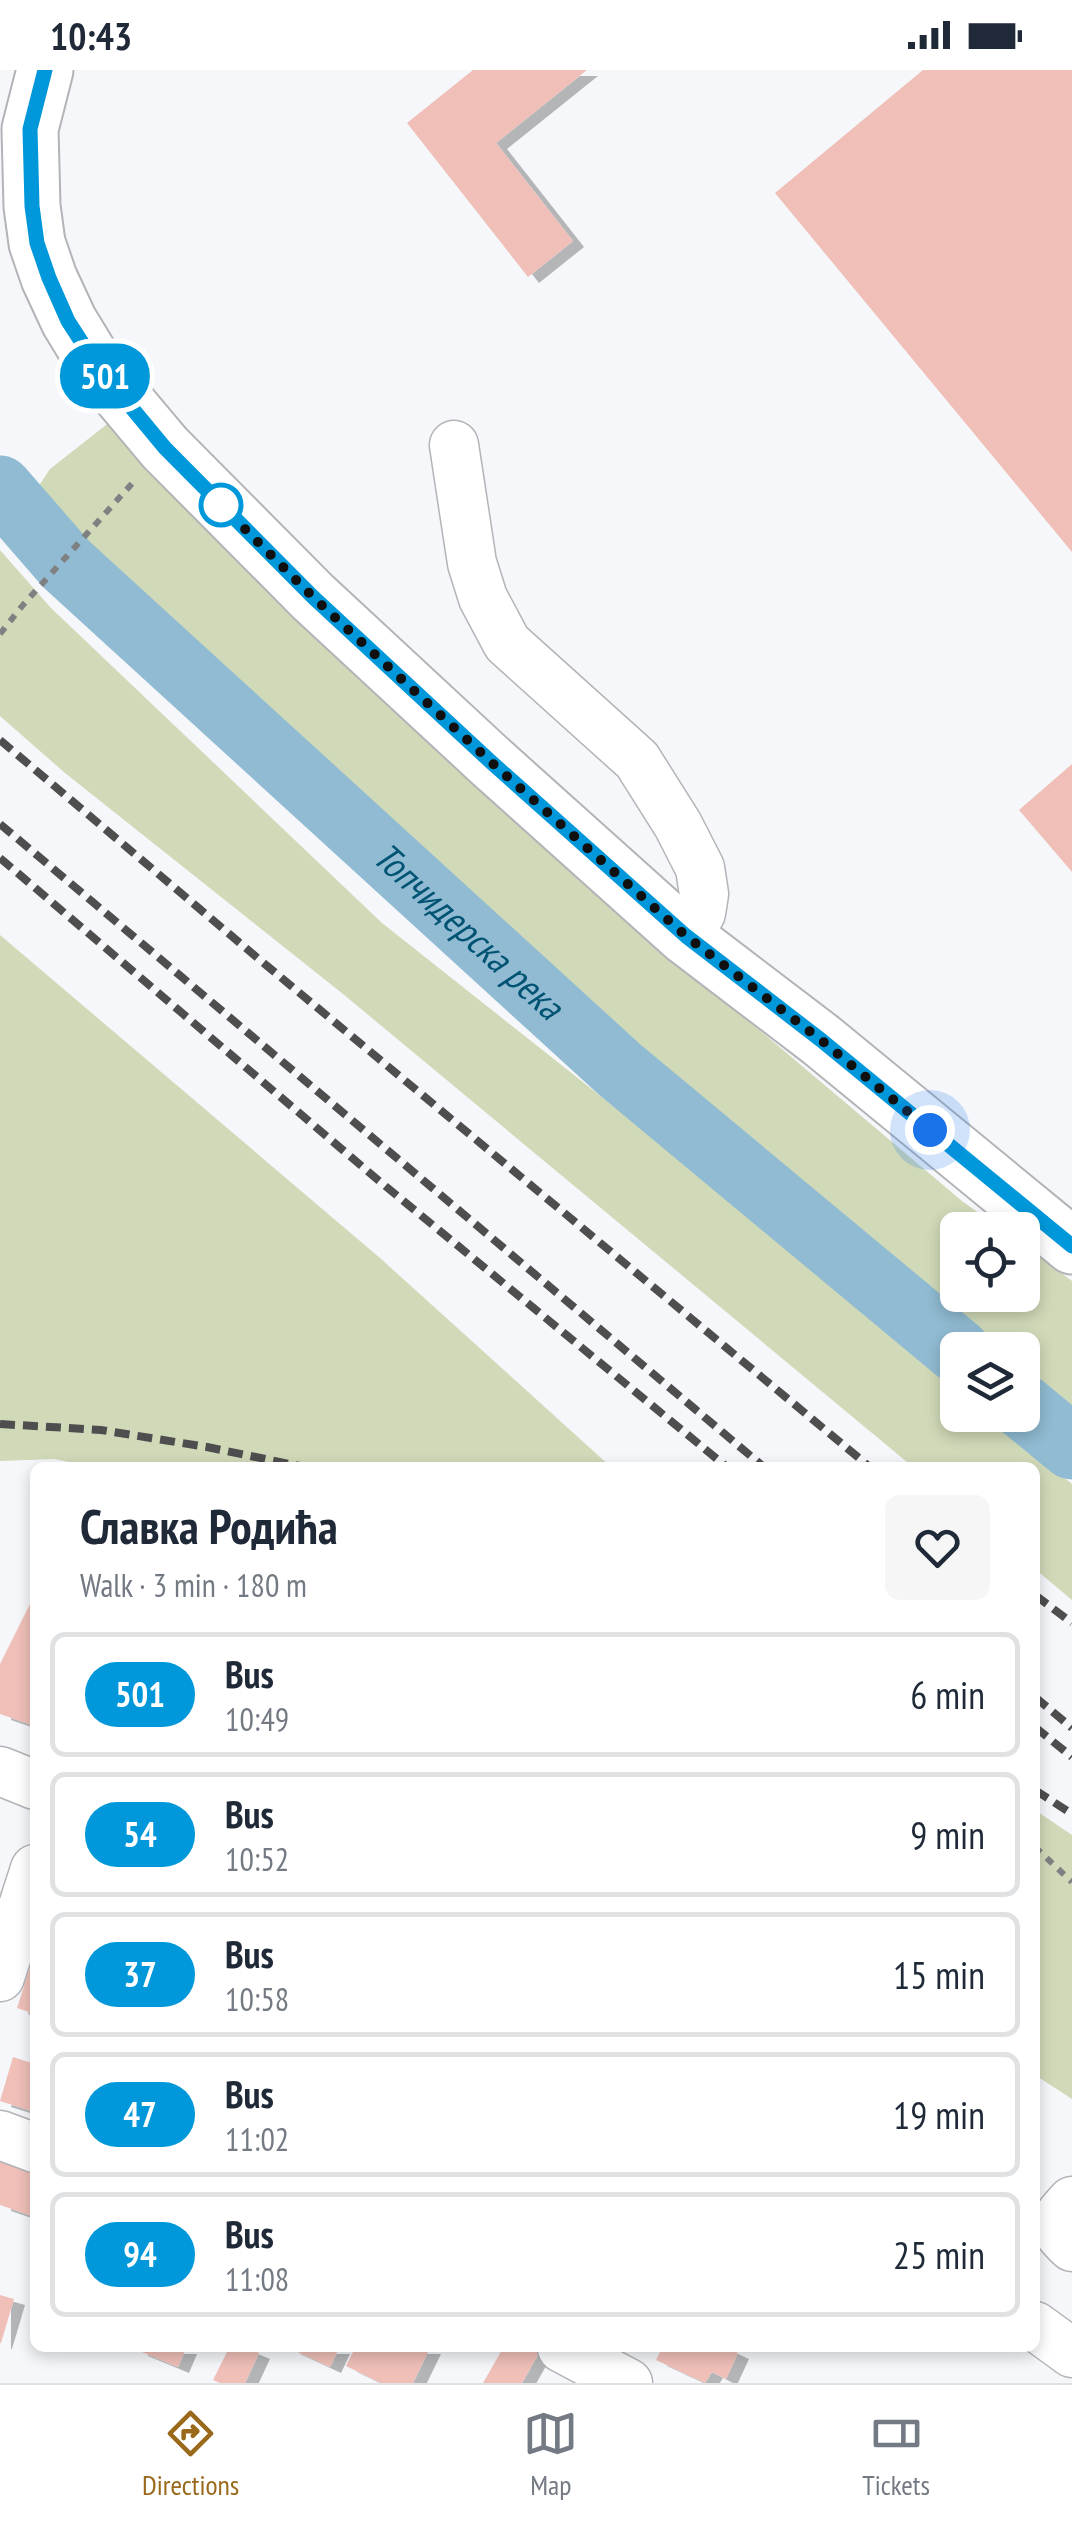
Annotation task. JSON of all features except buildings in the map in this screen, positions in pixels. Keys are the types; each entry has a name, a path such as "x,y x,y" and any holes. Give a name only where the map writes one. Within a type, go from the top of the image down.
{"main road":[{"path":"45,70 30,129 37,243 68,321 97,366 165,448 313,597 686,936 821,1040 1072,1246"}],"street":[{"path":"454,445 472,563 482,598 508,643 637,760 700,868 704,894 701,914 686,936"},
{"path":"0,1771 30,1783"},
{"path":"0,1977 30,1884"},
{"path":"0,2135 30,2146"},
{"path":"1072,2201 1054,2226 1072,2247"},
{"path":"1040,2330 1072,2354"},
{"path":"570,2352 628,2383"}],"path":[{"path":"0,634 165,448"},
{"path":"1040,1852 1072,1882"}],"green space":[{"path":"111,421 635,925 977,1212 940,1212 940,1312 1040,1312 1040,1257 1072,1281 1072,1441 1040,1416 1040,1332 940,1332 940,1336 509,968 66,564 21,513 50,469"},
{"path":"0,550 51,608 382,923 709,1182 940,1375 940,1432 1009,1432 1072,1484 1072,1600 1040,1573 1040,1462 907,1462 343,994 65,773 0,716"},
{"path":"0,935 380,1258 605,1462 54,1459 0,1461"},
{"path":"1040,1813 1072,1835 1072,2099 1040,2078"}],"waterway":[{"name":"Топчидерска река","path":"0,488 66,564 619,1069 940,1336"},
{"path":"4,493 30,491"},
{"name":"Топчидерска река","path":"1040,1421 1072,1447"}],"railway":[{"path":"0,740 864,1462"},
{"path":"0,824 758,1462"},
{"path":"0,858 378,1180 721,1462"},
{"path":"0,1424 101,1430 280,1462"},
{"path":"1040,1599 1072,1623"},
{"path":"1040,1701 1072,1728"},
{"path":"1040,1731 1072,1757"},
{"path":"1040,1793 1072,1814"}],"bus line":[{"name":"501","path":"45,70 30,129 37,243 68,321 97,366 165,448 313,597 686,936 821,1040 1072,1246"}],"route":[{"path":"221,505 214,498 313,597 686,936 930,1130"}]}
